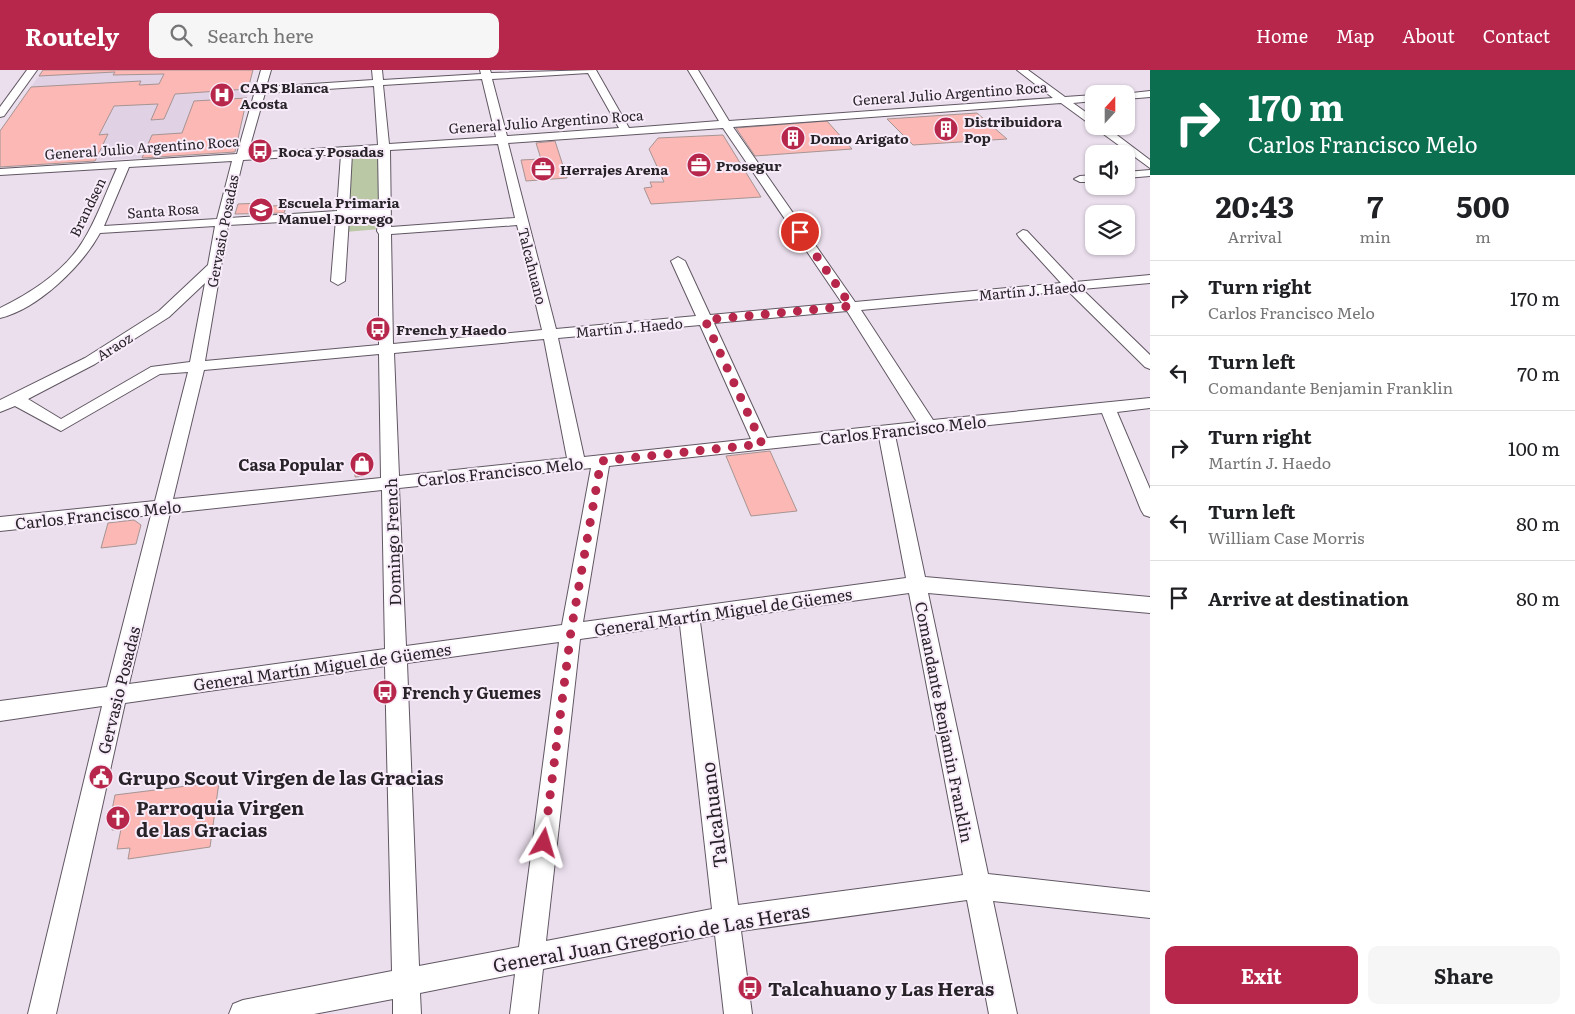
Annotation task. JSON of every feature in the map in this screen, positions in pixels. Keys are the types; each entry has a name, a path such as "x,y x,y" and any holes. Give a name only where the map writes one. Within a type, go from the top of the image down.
{"street":[{"path":"2,109 32,70"},
{"name":"Gervasio Posadas","path":"42,1014 116,694 164,507 197,366 222,222 240,156 244,151 262,90 266,70"},
{"name":"Domingo French","path":"377,70 384,147 383,221 386,348 407,1014"},
{"path":"262,90 378,83 486,73 589,70 625,130"},
{"path":"693,70 725,123 851,306 928,426"},
{"path":"1022,70 1085,117"},
{"name":"Talcahuano","path":"486,73 550,334 577,463"},
{"path":"1135,95 1150,94"},
{"name":"General Julio Argentino Roca","path":"2,174 125,163 502,140 1085,99"},
{"path":"1110,135 1150,165"},
{"path":"338,281 347,149"},
{"name":"Brandsen","path":"0,314 26,301 58,277 83,251 125,163"},
{"path":"1135,174 1150,173"},
{"path":"1080,179 1085,179"},
{"name":"Santa Rosa","path":"94,230 344,214 383,221 522,221"},
{"path":"1023,234 1150,364"},
{"path":"678,261 762,444"},
{"name":"Araoz","path":"0,407 17,400 90,361 164,314 215,266"},
{"name":"Martín J. Haedo","path":"197,366 1150,279"},
{"path":"17,400 60,426 156,370 197,366"},
{"name":"Carlos Francisco Melo","path":"0,524 1150,403"},
{"path":"1107,407 1150,510"},
{"name":"Comandante Benjamin Franklin","path":"886,431 1003,1014"},
{"path":"524,1014 529,958 571,631 601,461"},
{"name":"General Martín Miguel de Güemes","path":"0,711 917,584 1150,605"},
{"name":"Talcahuano","path":"688,615 738,1014"},
{"name":"General Juan Gregorio de Las Heras","path":"243,1014 726,920 977,886 1150,905"}],"shaded area":[{"path":"43,70 253,70 235,152 0,167 0,131"}],"green space":[{"path":"379,151 379,209 347,211 349,153"},
{"path":"379,215 380,229 345,232 346,218"}],"building":[{"path":"43,70 253,70 248,89 175,94 164,119 151,120 158,104 114,106 99,135 108,134 95,161 0,167 0,131 31,87 141,81 139,85 159,84 164,74 113,75 115,72 39,76"},
{"path":"247,98 235,152 142,158 152,135 182,133 194,101"},
{"name":"Distribuidora Pop","path":"977,113 1007,139 913,145 887,119"},
{"name":"Domo Arigato","path":"827,121 852,149 755,156 736,128"},
{"name":"Prosegur","path":"723,135 761,197 651,204 644,188 652,187 650,182 664,182 649,149 658,138"},
{"name":"Herrajes Arena","path":"555,141 567,178 526,181 521,160 541,159 536,143"},
{"name":"Escuela Primaria Manuel Dorrego","path":"261,203 259,207 287,205 284,213 235,214 238,204"},
{"path":"770,451 797,511 751,516 726,456"},
{"name":"Casa Popular","path":"369,456 369,471 364,476 355,477 355,457"},
{"path":"134,520 141,525 136,544 101,548 108,523"},
{"path":"219,782 210,847 128,859 130,848 117,849 121,829 112,830 114,820 110,820 115,795"}],"place":[{"name":"CAPS Blanca Acosta","path":"222,95"},
{"name":"Distribuidora Pop","path":"946,129"},
{"name":"Domo Arigato","path":"793,138"},
{"name":"Roca y Posadas","path":"260,151"},
{"name":"Prosegur","path":"699,165"},
{"name":"Herrajes Arena","path":"543,169"},
{"name":"Escuela Primaria Manuel Dorrego","path":"261,210"},
{"name":"French y Haedo","path":"378,329"},
{"name":"Casa Popular","path":"362,464"},
{"name":"French y Guemes","path":"385,692"},
{"name":"Grupo Scout Virgen de las Gracias","path":"101,777"},
{"name":"Parroquia Virgen de las Gracias","path":"118,818"},
{"name":"Talcahuano y Las Heras","path":"750,988"}],"route":[{"path":"544,843 571,631 601,461 762,444 705,320 851,306 800,232"}]}
